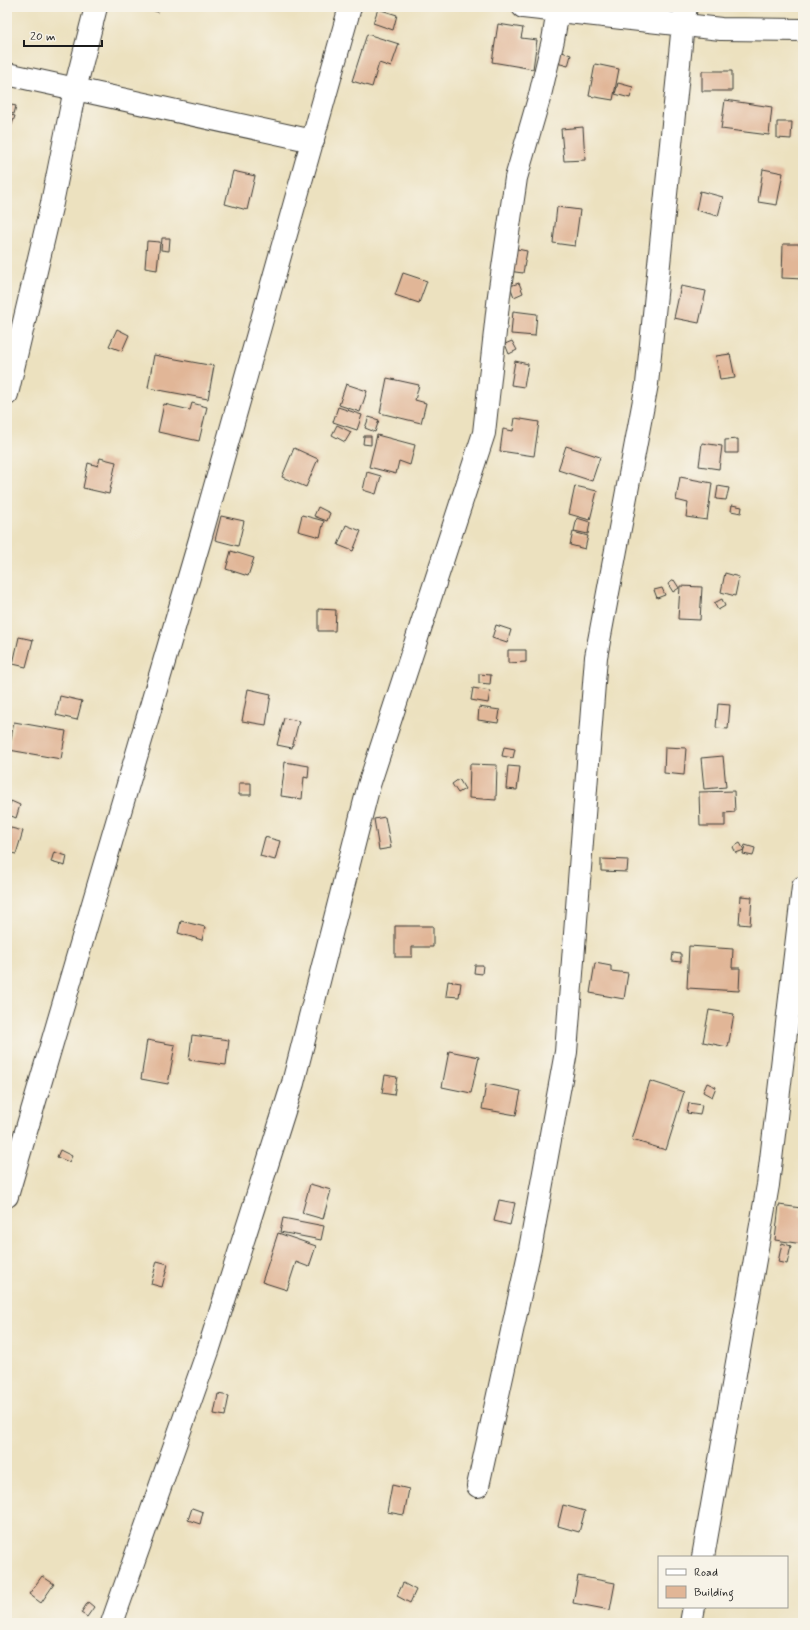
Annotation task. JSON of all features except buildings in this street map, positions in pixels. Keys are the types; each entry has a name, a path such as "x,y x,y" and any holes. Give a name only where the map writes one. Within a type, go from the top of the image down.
{"street":[{"path":"7,394 52,203 75,89 96,7"},
{"path":"7,1196 201,536 350,7"},
{"path":"523,7 558,11 685,16 721,28 803,30"},
{"path":"112,1623 208,1351 293,1083 369,785 484,433 499,296 516,178 540,94 558,11"},
{"path":"478,1486 530,1249 566,1052 596,657 647,384 685,16"},
{"path":"7,74 313,140"},
{"path":"703,1556 768,1185 803,887"},
{"path":"691,1623 694,1608"}]}
